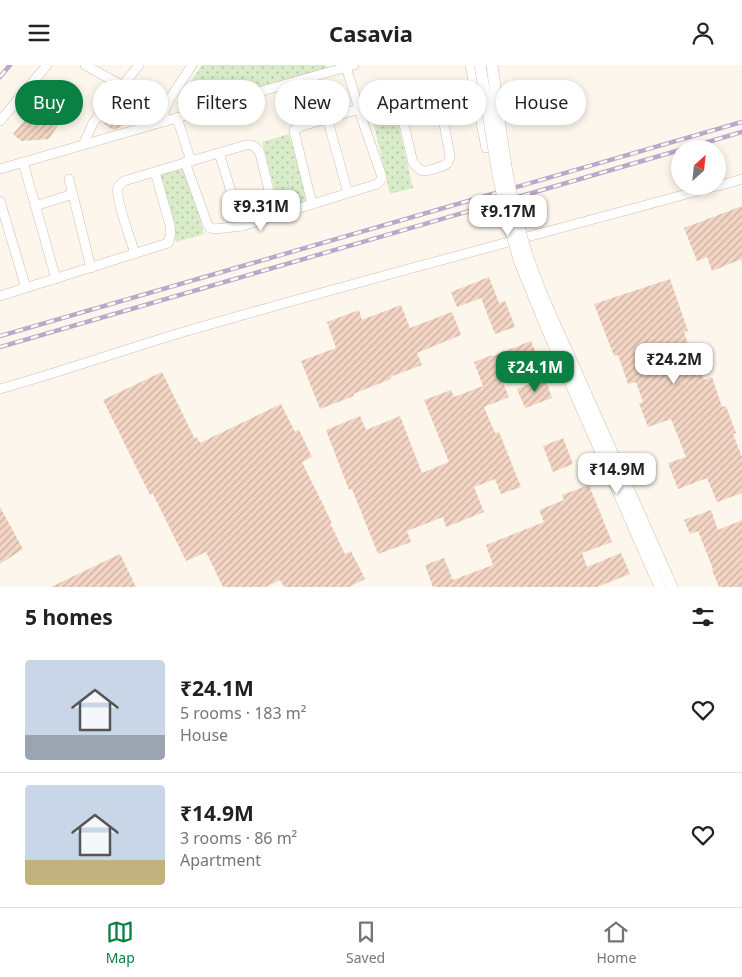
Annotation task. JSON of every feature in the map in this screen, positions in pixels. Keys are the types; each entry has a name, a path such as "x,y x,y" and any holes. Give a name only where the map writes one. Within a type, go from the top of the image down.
{"main road":[{"path":"480,65 498,175 519,260 544,324 580,393 672,587"},
{"path":"492,65 508,179 522,237 536,280 580,393 660,587"}],"street":[{"path":"0,121 47,65"},
{"path":"85,65 111,80"},
{"path":"128,80 139,65"},
{"path":"168,102 192,65"},
{"path":"470,65 486,148"},
{"path":"168,121 329,68 350,66 359,109 349,112"},
{"path":"429,90 436,91 439,97 450,156 448,163 442,167 422,171 418,169 414,163 398,99 429,90"},
{"path":"177,118 207,223 210,228 215,229 242,226 377,184 382,177 364,125"},
{"path":"83,145 93,123"},
{"path":"0,169 154,125"},
{"path":"305,125 294,130 312,204"},
{"path":"329,125 348,193"},
{"path":"136,254 121,210 117,191 118,186 124,181 188,161 252,145 258,149 262,161 275,216"},
{"path":"219,153 242,226"},
{"path":"23,163 56,279"},
{"path":"0,296 168,243 171,232 170,225 155,172"},
{"path":"69,179 90,268"},
{"path":"726,183 742,179"},
{"path":"36,206 73,194"},
{"path":"0,389 259,311 684,195"},
{"path":"0,201 26,288"}],"green space":[{"path":"202,65 326,65 327,70 293,80 275,80 275,85 265,88 265,80 192,80"},
{"path":"374,125 398,125 413,188 390,194"},
{"path":"289,134 308,201 280,208 262,142"},
{"path":"186,168 204,234 176,242 158,175"}],"building":[{"path":"21,125 58,125 49,139 21,141 13,134"},
{"path":"106,125 123,125 118,128 113,130"},
{"path":"742,206 742,259 712,271 707,257 697,261 684,228"},
{"path":"489,277 499,303 505,301 515,327 495,334 481,298 457,307 451,292"},
{"path":"670,279 688,331 684,332 696,366 698,365 704,380 712,377 722,407 726,406 736,433 733,434 742,457 742,493 717,502 707,478 678,489 668,463 686,457 671,419 648,427 639,403 643,402 636,382 628,384 618,355 614,356 594,304"},
{"path":"401,305 410,328 452,312 461,335 417,353 422,365 390,377 391,379 353,394 354,396 320,409 301,361 336,348 327,322 359,310 362,320"},
{"path":"531,341 538,358 499,373 509,397 484,407 495,433 499,432 521,487 501,494 495,479 474,487 484,512 446,527 443,517 407,531 411,542 378,554 352,489 349,490 326,430 360,416 366,430 400,416 422,473 449,462 424,400 451,390 454,397 483,386 474,362"},
{"path":"162,372 195,439 197,437 200,443 281,404 295,432 299,430 312,457 302,462 332,523 330,523 345,554 351,551 365,579 349,587 284,587 280,580 266,587 223,587 206,552 186,561 153,494 150,495 103,400"},
{"path":"545,378 552,398 525,408 517,389"},
{"path":"563,438 573,464 553,472 543,446"},
{"path":"589,485 612,542 582,553 587,567 621,553 630,574 597,587 433,587 425,565 444,558 453,580 493,565 486,545 544,522 539,510 564,500 562,495"},
{"path":"0,507 23,549 0,564"},
{"path":"711,510 718,530 742,520 742,587 719,587 698,531 690,534 684,520"},
{"path":"120,554 136,587 51,587"}],"railway":[{"path":"0,77 10,65"},
{"path":"0,336 742,122"},
{"path":"715,140 742,132"},
{"path":"0,347 671,153"}]}
